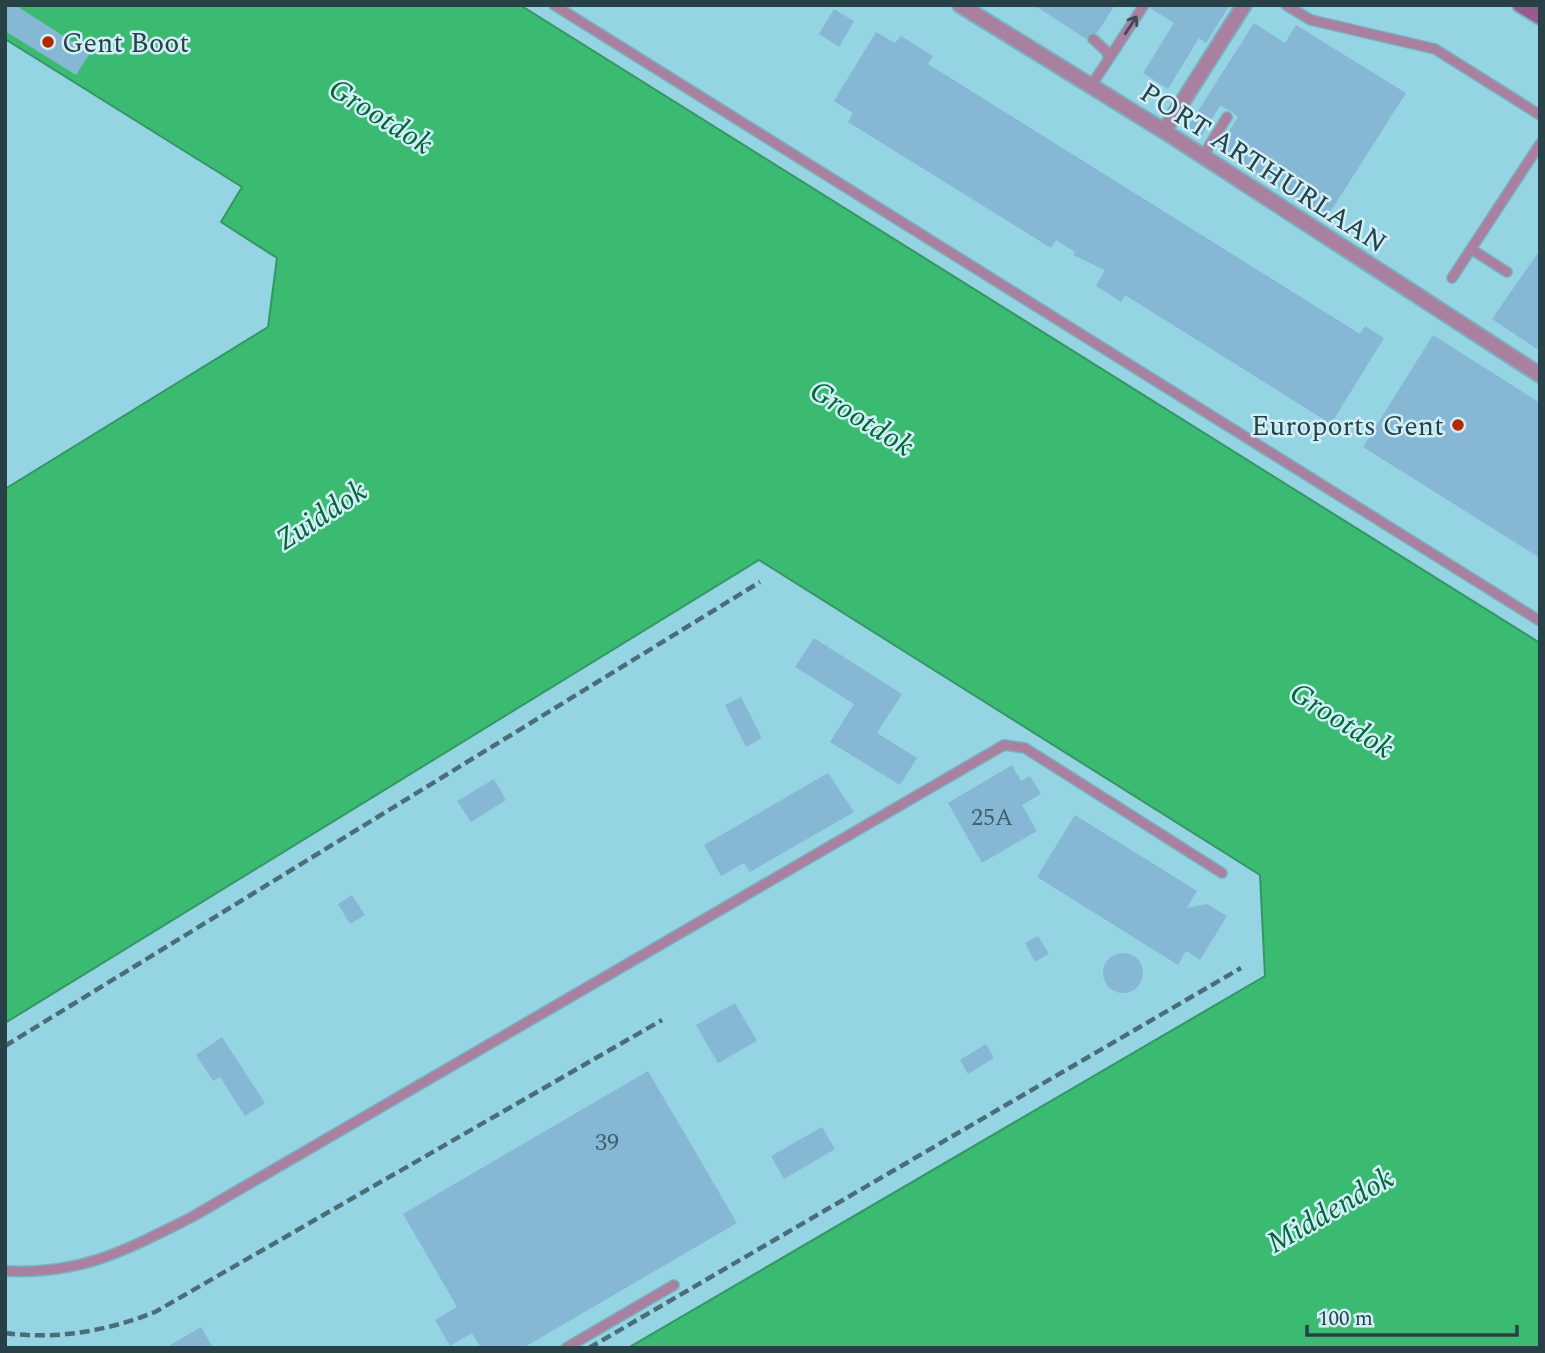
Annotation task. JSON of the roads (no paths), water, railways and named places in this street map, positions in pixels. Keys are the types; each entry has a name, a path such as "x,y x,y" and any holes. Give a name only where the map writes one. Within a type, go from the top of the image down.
{"main road":[{"path":"1520,5 1540,17"}],"street":[{"name":"PORT ARTHURLAAN","path":"960,5 1164,131 1540,375"},
{"path":"1164,131 1244,5"}],"lane":[{"path":"554,5 1540,621"},
{"path":"1091,86 1144,5"},
{"path":"1286,5 1311,20 1435,49 1540,115"},
{"path":"1093,40 1106,51 1109,58"},
{"path":"1203,156 1227,117"},
{"path":"1452,278 1540,144"},
{"path":"1471,249 1507,272"},
{"path":"5,1271 33,1272 77,1267 124,1252 192,1217 1004,745 1025,748 1222,873"},
{"path":"566,1348 674,1285"}],"water":[{"path":"5,5 520,5 1540,643 1540,1348 628,1348 1265,976 1260,875 759,560 5,1023 5,489 268,327 277,258 221,222 242,187 5,39"}],"railway":[{"path":"5,1046 760,582"},
{"path":"589,1348 1241,968"},
{"path":"5,1333 44,1335 82,1332 155,1312 662,1020"}],"place":[{"name":"Gent Boot","path":"48,42"},
{"name":"Euroports Gent","path":"1458,425"}],"water label":[{"name":"Grootdok","path":"381,116"},
{"name":"Grootdok","path":"862,418"},
{"name":"Zuiddok","path":"321,515"},
{"name":"Grootdok","path":"1342,720"},
{"name":"Middendok","path":"1330,1210"}]}
